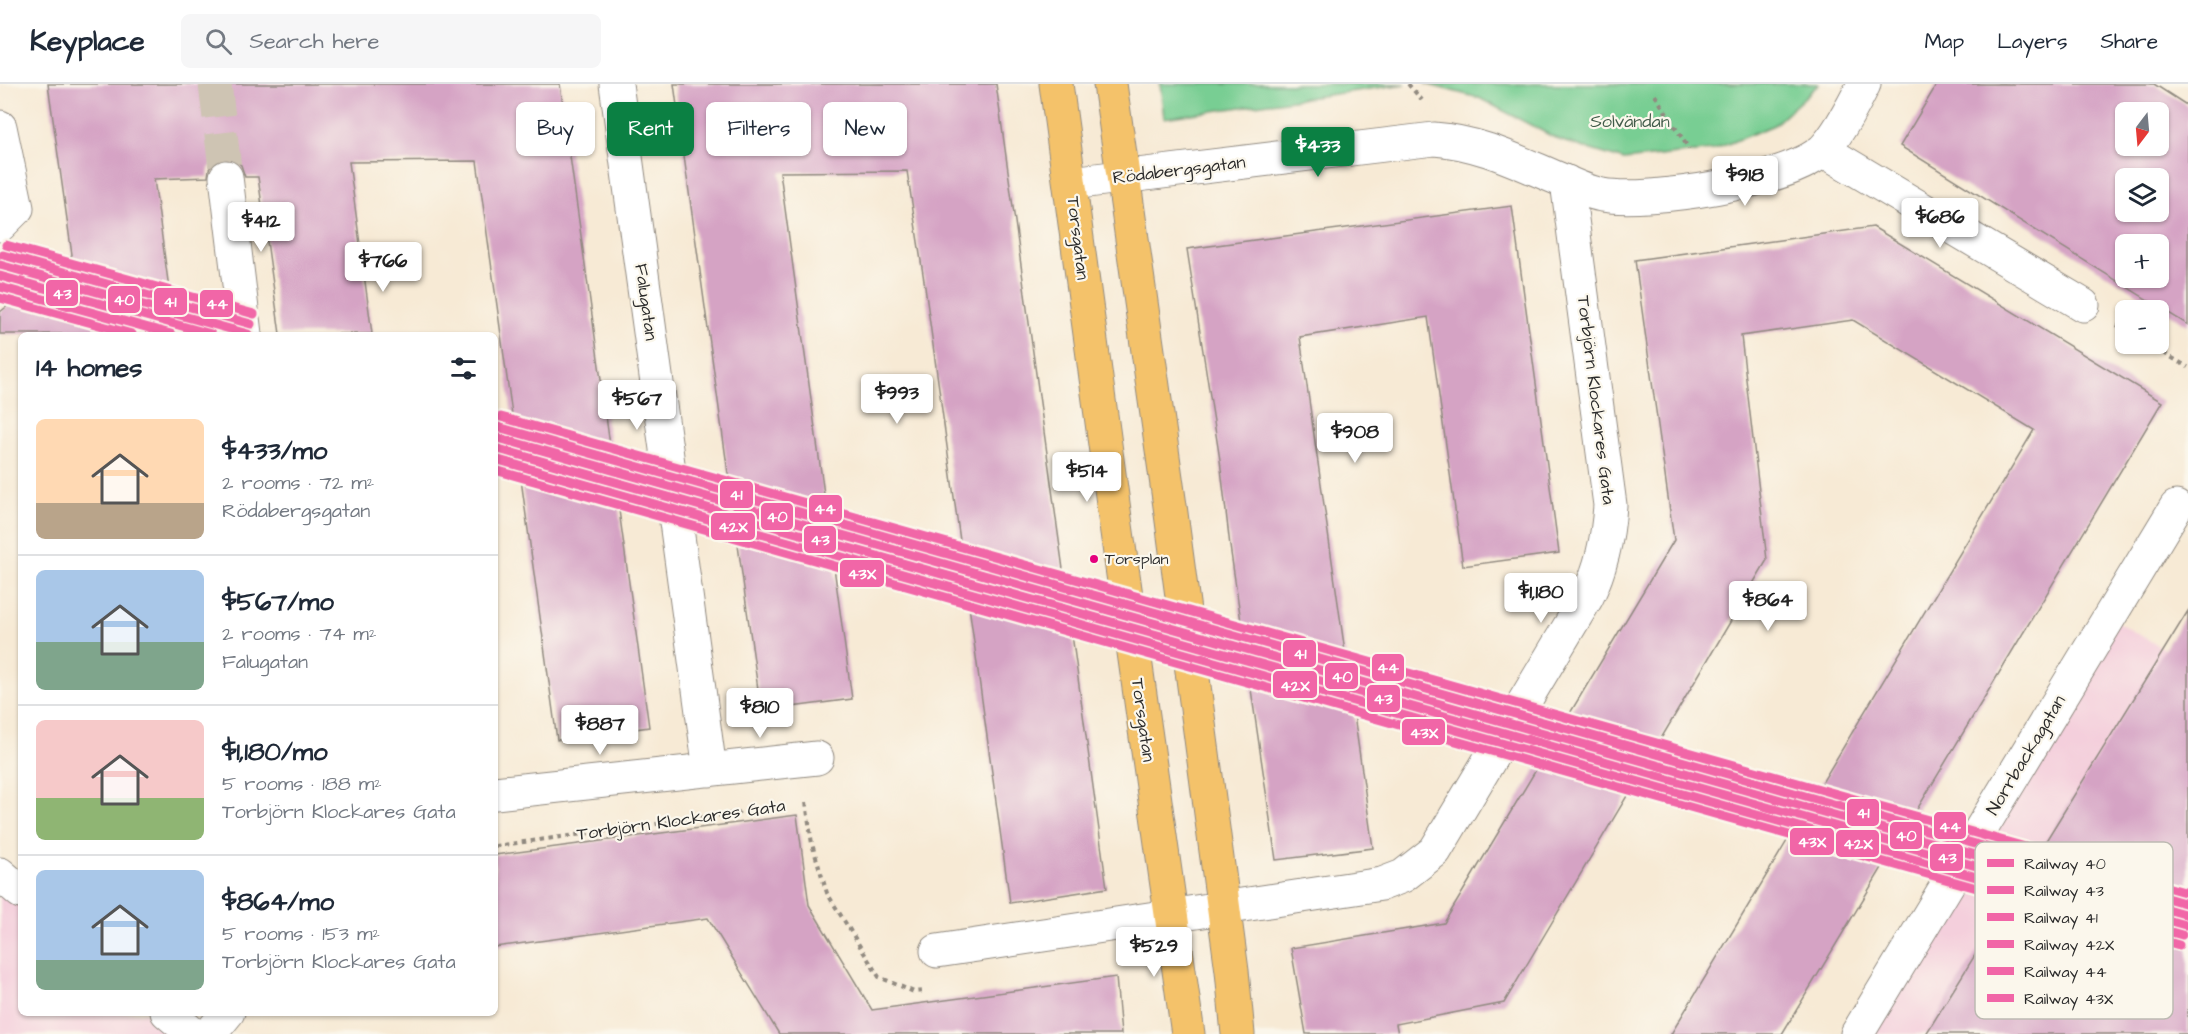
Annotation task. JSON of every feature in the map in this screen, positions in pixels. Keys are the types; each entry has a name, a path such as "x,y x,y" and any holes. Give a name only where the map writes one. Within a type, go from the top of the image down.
{"main road":[{"name":"Torsgatan","path":"1056,84 1114,518 1188,1034"},
{"path":"1110,84 1224,908 1238,1034"}],"street":[{"name":"Falugatan","path":"616,84 710,770"},
{"path":"1864,84 1851,110 1822,150 2083,305"},
{"path":"0,127 17,208 0,225"},
{"name":"Rödabergsgatan","path":"1071,183 1434,139 1458,140 1491,151 1601,195 1643,197 1713,188 1791,169 1822,150"},
{"path":"226,177 245,332"},
{"name":"Torbjörn Klockares Gata","path":"937,951 1382,884 1403,876 1435,851 1587,597 1604,556 1609,530 1610,505 1567,182"},
{"name":"Norrbackagatan","path":"1857,1034 2176,507"},
{"path":"498,793 817,758"},
{"path":"0,874 18,889"},
{"path":"172,1016 193,1034"},
{"path":"210,1034 225,1016"}],"path":[{"path":"1655,95 1713,188"},
{"path":"2165,354 2186,366"},
{"name":"Torbjörn Klockares Gata","path":"796,805 807,803 812,844 827,893 847,927"},
{"name":"Torbjörn Klockares Gata","path":"498,846 784,807"}],"shaded area":[{"path":"2112,619 2188,663 2188,1034 1862,1034 1975,846 1975,1019 2173,1019 2173,842 1978,842"},
{"path":"0,881 18,896 18,1016 163,1016 185,1034 0,1034"}],"green space":[{"path":"1160,84 1405,84 1164,118"},
{"name":"Solvändan","path":"1425,84 1819,84 1774,125 1713,150 1624,160 1559,140 1479,98"}],"building":[{"path":"48,84 560,84 562,102 516,102 516,156 570,156 649,727 557,740 477,161 349,162 372,332 280,332 258,177 245,177 241,165 234,160 224,158 214,162 209,169 208,177 154,179 170,296 124,332 0,334 0,312 72,255"},
{"path":"674,84 996,84 1107,888 1010,903 907,171 780,172 852,699 761,711 684,156 694,156 694,102 676,102"},
{"path":"1937,84 2154,84 2188,106 2188,325 2169,313 2169,300 2148,300 2128,288 2169,288 2169,234 2115,234 2115,280 1900,146"},
{"path":"1512,206 1559,553 1463,566 1428,317 1300,337 1373,848 1276,860 1230,546 1220,460 1187,249"},
{"path":"1873,227 2162,402 1782,1034 1671,1034 2034,430 1853,320 1741,336 1767,560 1504,1003 1396,1024 1398,1034 1306,1034 1291,948 1444,923 1674,540 1635,260"},
{"path":"2188,611 2188,1034 1926,1034 1975,955 1975,1019 2173,1019 2173,842 2045,842"},
{"path":"797,815 809,905 872,1010 1116,977 1121,1034 779,1034 708,918 498,947 498,855"}],"tunnel":[{"path":"215,84 226,177"}],"rail line":[{"name":"44","path":"6,245 254,314"},
{"name":"41","path":"3,255 251,324"},
{"name":"40","path":"0,265 241,332"},
{"name":"43","path":"0,276 204,332"},
{"name":"42X","path":"0,287 164,332"},
{"name":"43X","path":"0,298 125,332"},
{"name":"44","path":"501,417 2007,842"},
{"name":"41","path":"498,427 1975,844"},
{"name":"40","path":"498,438 1975,855"},
{"name":"43","path":"498,449 1975,866"},
{"name":"42X","path":"498,460 1975,877"},
{"name":"43X","path":"498,471 1975,887"},
{"name":"44","path":"2173,889 2188,893"},
{"name":"41","path":"2173,900 2188,904"},
{"name":"40","path":"2173,911 2188,915"},
{"name":"43","path":"2173,922 2185,925"},
{"name":"42X","path":"2173,932 2182,935"},
{"name":"43X","path":"2173,943 2179,945"}],"place":[{"name":"Torsplan","path":"1094,559"}]}
